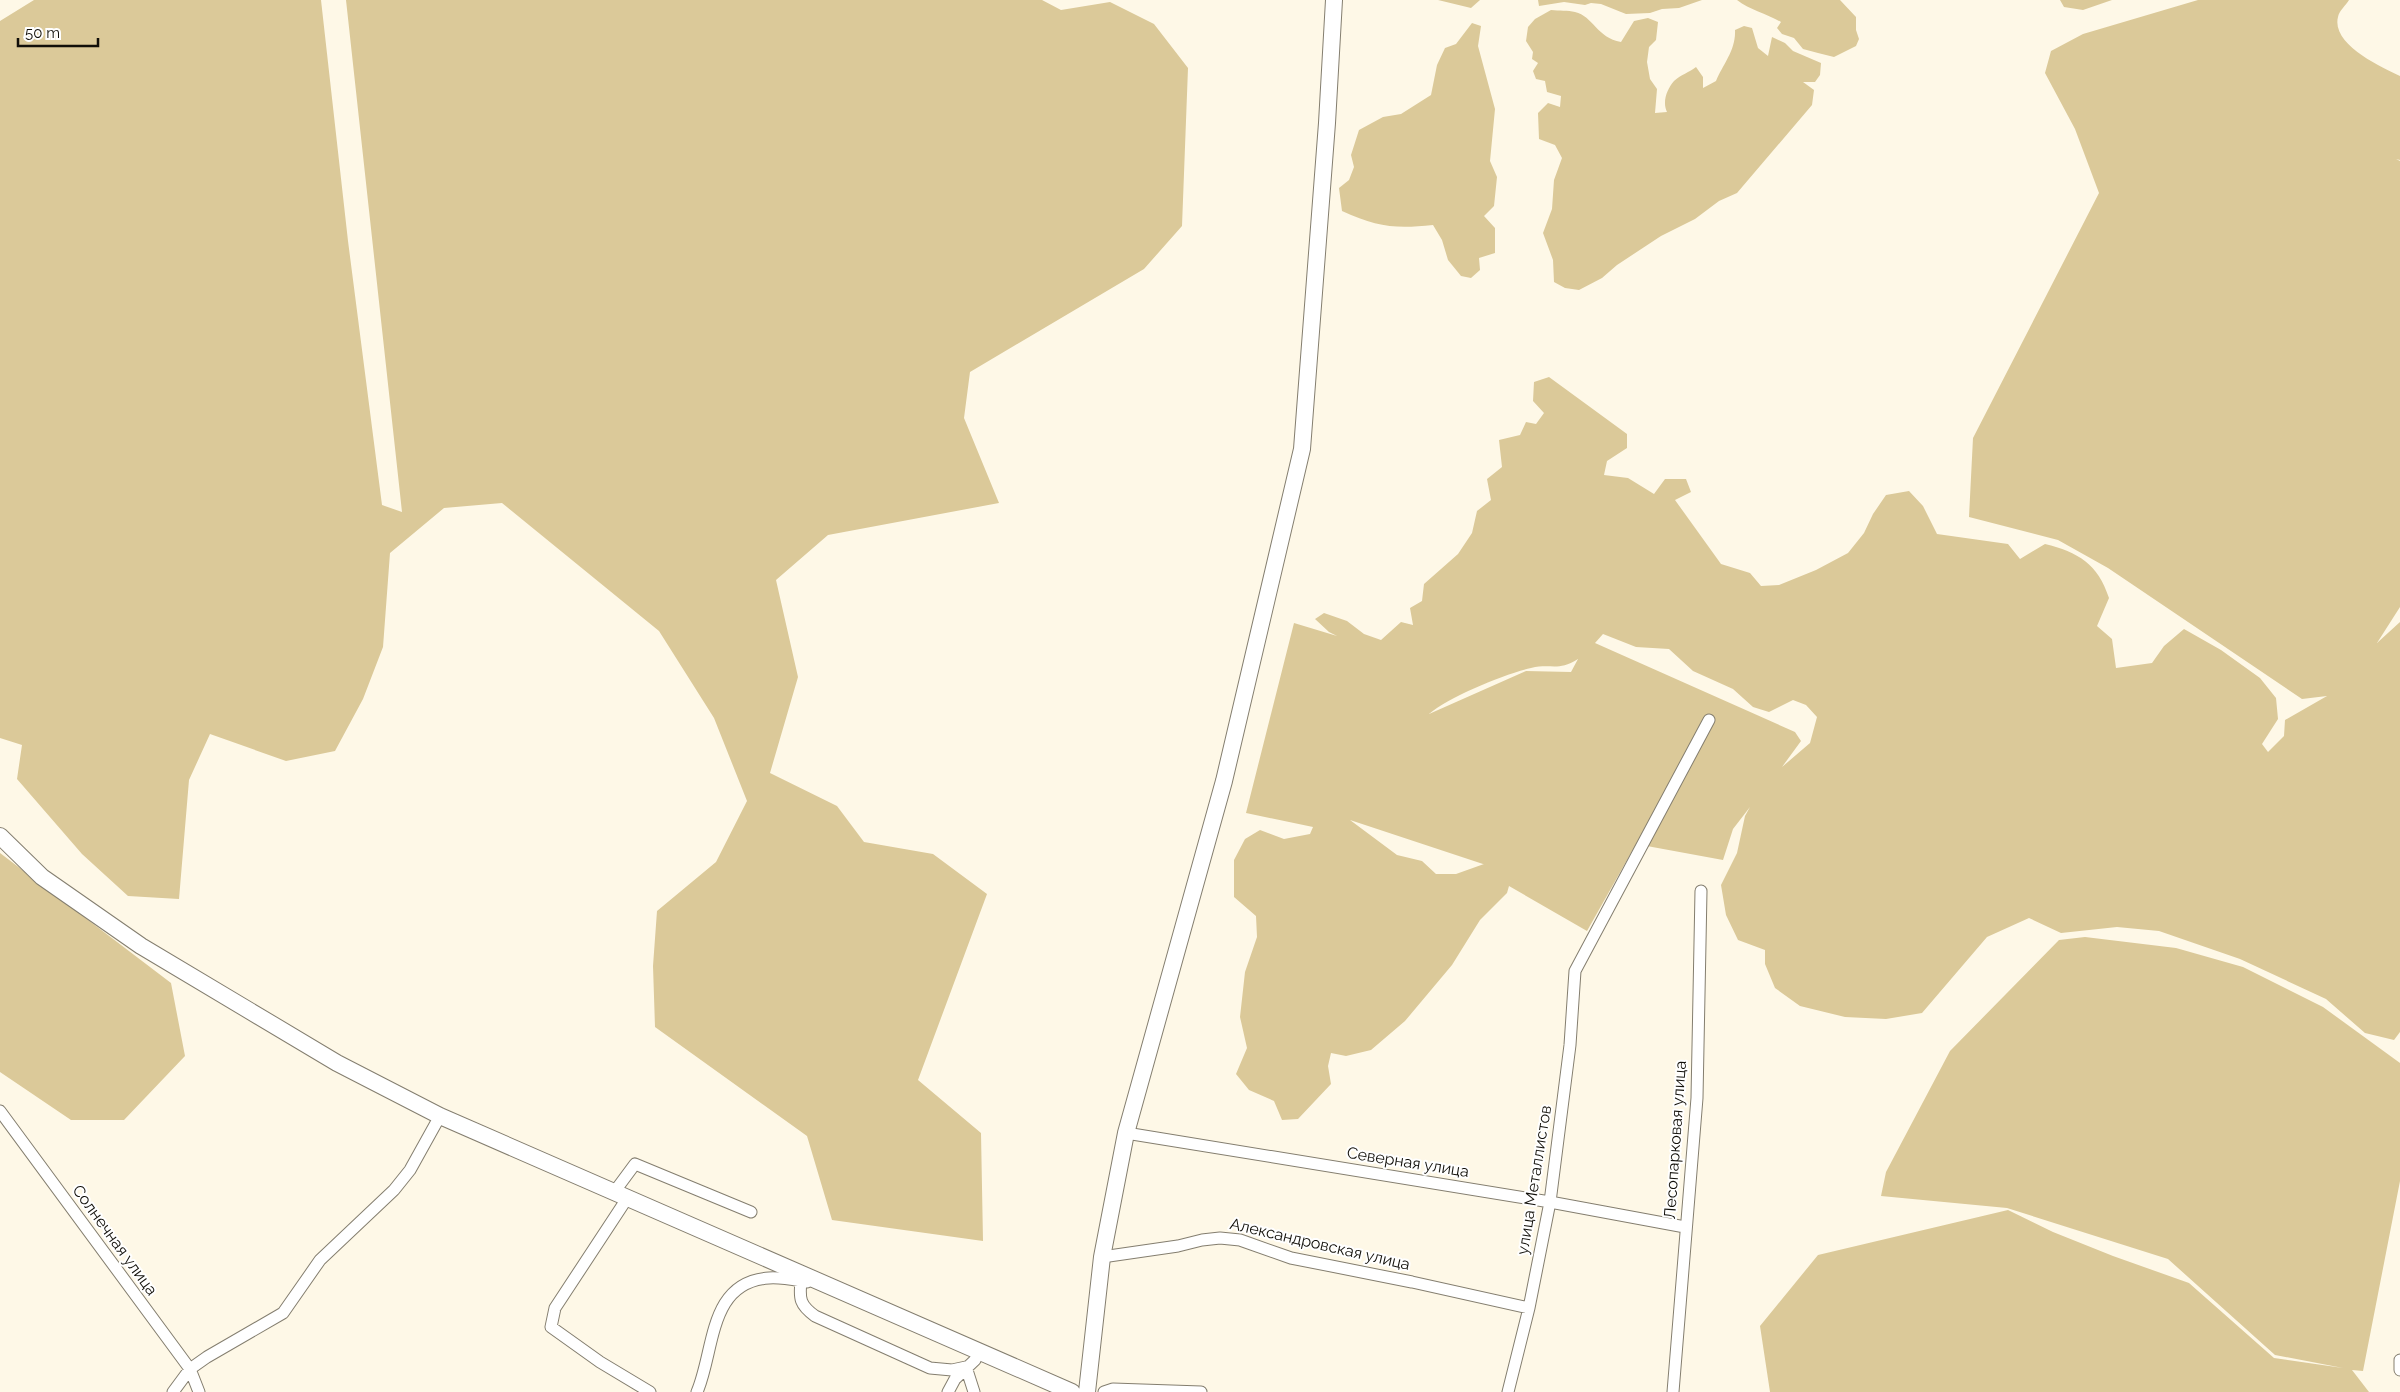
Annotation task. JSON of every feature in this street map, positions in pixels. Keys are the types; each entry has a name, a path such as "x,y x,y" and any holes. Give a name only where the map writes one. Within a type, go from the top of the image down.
{"main road":[{"path":"1087,1392 1102,1257 1126,1133 1224,781 1302,449 1327,123 1334,0"},
{"path":"0,836 42,877 141,946 338,1063 440,1116 1072,1392"}],"street":[{"name":"улица Металлистов","path":"1508,1392 1529,1308 1550,1202 1570,1045 1575,971 1709,720"},
{"name":"Лесопарковая улица","path":"1673,1392 1697,1098 1702,891"},
{"name":"Солнечная улица","path":"0,1111 190,1369 199,1392"},
{"path":"173,1392 190,1369 207,1357 283,1314 320,1260 394,1190 410,1170 440,1116"},
{"name":"Северная улица","path":"1126,1133 1550,1202 1685,1228"},
{"path":"650,1392 593,1357 551,1327 555,1308 621,1194 635,1164 750,1212"},
{"name":"Александровская улица","path":"1102,1257 1178,1246 1202,1240 1220,1238 1240,1240 1291,1258 1529,1308"},
{"path":"697,1392 714,1325 730,1296 741,1287 769,1278 824,1283"},
{"path":"801,1281 799,1298 803,1307 815,1316 930,1368 952,1370 966,1368"},
{"path":"948,1392 955,1380 975,1360 979,1351"},
{"path":"966,1368 974,1392"},
{"path":"1104,1392 1113,1389 1201,1392"}],"shaded area":[{"path":"34,0 321,0 348,241 382,505 402,512 346,0 1042,0 1061,10 1110,2 1154,24 1188,68 1182,226 1144,269 970,372 964,418 999,503 828,535 776,580 798,677 770,773 837,806 864,842 933,854 987,894 918,1080 981,1133 983,1241 832,1220 807,1136 655,1027 653,966 657,911 716,862 747,801 714,718 659,631 502,503 444,508 390,553 383,647 363,699 335,751 286,761 210,734 189,780 179,899 128,896 82,854 17,779 22,745 0,738 0,21"},
{"path":"1438,0 1480,0 1471,8"},
{"path":"1538,0 1702,0 1679,8 1662,9 1650,13 1626,14 1601,4 1591,3 1585,5 1564,2 1539,6"},
{"path":"1737,0 1840,0 1856,17 1856,30 1859,39 1856,46 1834,57 1803,49 1794,38 1782,34 1777,28 1781,22 1747,7"},
{"path":"2060,0 2112,0 2083,10 2064,7"},
{"path":"2198,0 2349,0 2338,17 2338,27 2342,36 2359,53 2400,76 2400,160 2396,159 2400,161 2400,607 2377,643 2400,622 2400,1032 2394,1040 2365,1033 2326,999 2240,959 2159,931 2117,927 2061,933 2029,918 1987,937 1922,1013 1886,1019 1845,1017 1800,1006 1775,988 1765,964 1765,950 1738,940 1726,915 1721,885 1737,853 1745,816 1750,807 1733,829 1723,860 1636,844 1587,931 1509,886 1507,893 1480,920 1452,965 1405,1021 1371,1050 1346,1056 1331,1053 1328,1066 1331,1084 1298,1119 1282,1120 1274,1101 1249,1090 1236,1074 1247,1048 1240,1017 1245,972 1257,937 1256,916 1234,897 1234,860 1245,839 1260,830 1284,839 1310,834 1313,827 1246,813 1294,623 1337,636 1329,632 1315,619 1324,613 1347,621 1364,634 1381,640 1401,622 1413,625 1410,608 1422,601 1424,584 1458,554 1472,533 1477,511 1491,500 1487,479 1502,467 1499,440 1520,435 1526,422 1536,424 1544,413 1533,401 1534,382 1549,377 1627,434 1627,448 1607,461 1604,475 1628,478 1654,494 1665,479 1686,479 1691,492 1675,500 1721,564 1750,573 1761,586 1779,585 1816,570 1848,553 1864,533 1873,514 1886,495 1909,491 1923,506 1937,534 2008,544 2020,559 2045,544 2067,551 2085,561 2099,576 2109,598 2097,626 2112,639 2116,668 2152,663 2164,646 2184,629 2221,650 2260,678 2276,698 2278,719 2262,744 2268,752 2284,736 2285,720 2327,696 2302,699 2108,568 2058,540 1969,517 1973,438 2099,193 2075,129 2045,73 2051,51 2083,34","holes":["1603,634 1636,647 1669,649 1693,671 1733,689 1753,707 1769,712 1793,700 1806,705 1817,717 1810,743 1782,767 1801,741 1795,732 1595,643","1578,659 1571,672 1526,671 1429,714 1450,700 1506,675 1538,667 1565,665","1350,820 1484,864 1456,874 1436,874 1422,861 1397,855"]},
{"path":"1551,10 1572,11 1581,14 1606,36 1621,42 1634,21 1648,18 1658,22 1656,40 1649,47 1647,62 1650,79 1657,89 1655,113 1667,112 1665,100 1671,84 1696,67 1703,77 1703,88 1716,81 1731,50 1735,30 1744,26 1752,28 1758,48 1768,56 1772,37 1785,43 1793,51 1821,63 1820,75 1815,82 1803,82 1814,90 1812,105 1737,193 1719,201 1695,219 1661,236 1617,265 1602,278 1579,290 1565,288 1554,282 1553,260 1543,233 1552,209 1554,180 1562,158 1555,145 1539,139 1538,113 1548,103 1560,107 1561,96 1547,92 1545,81 1536,79 1533,71 1538,63 1532,59 1533,52 1526,41 1528,27 1535,19"},
{"path":"1472,23 1481,26 1478,46 1495,109 1490,161 1497,177 1494,206 1484,216 1495,228 1495,253 1479,258 1480,270 1471,278 1461,276 1448,260 1442,240 1433,225 1397,227 1376,224 1354,216 1342,211 1339,188 1349,180 1354,167 1351,155 1359,130 1383,117 1401,114 1431,95 1437,65 1445,48 1456,44"},
{"path":"0,853 171,983 185,1056 124,1120 71,1120 0,1072"},
{"path":"2085,937 2176,948 2243,967 2323,1007 2400,1063 2400,1181 2363,1371 2352,1370 2369,1392 1770,1392 1760,1326 1818,1255 2008,1210 2053,1232 2189,1283 2274,1358 2343,1368 2275,1355 2168,1259 2007,1208 1881,1196 1886,1172 1950,1051 2059,940"}]}
